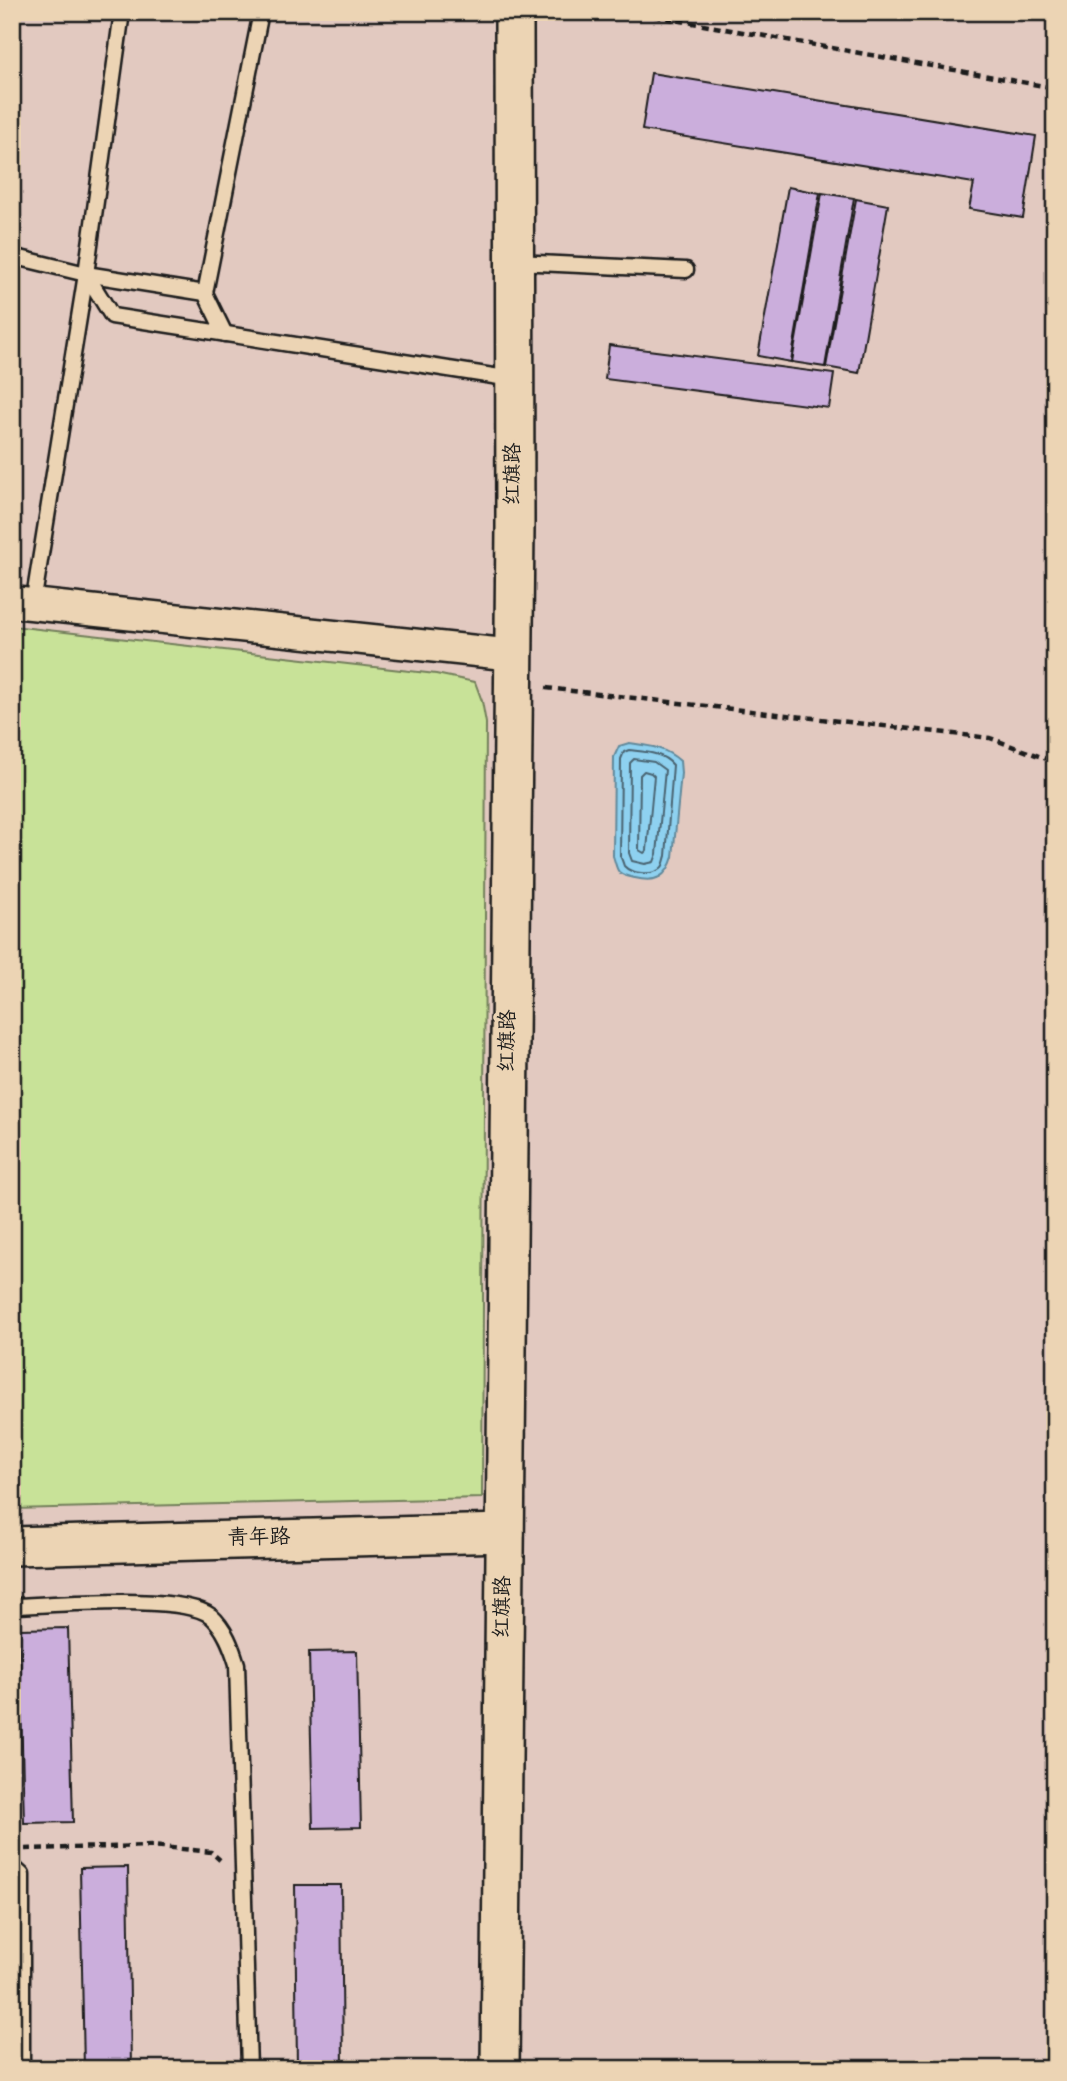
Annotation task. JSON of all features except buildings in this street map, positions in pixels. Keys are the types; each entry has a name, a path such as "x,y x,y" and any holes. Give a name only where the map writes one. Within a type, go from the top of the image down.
{"street":[{"name":"红旗路","path":"500,2069 514,670 514,12"},
{"path":"22,603 514,670"},
{"name":"青年路","path":"12,1546 505,1533"}],"lane":[{"path":"22,603 86,274 122,12"},
{"path":"225,334 205,293 261,12"},
{"path":"12,256 86,274 205,293"},
{"path":"514,262 686,270"},
{"path":"86,274 112,316 515,379"},
{"path":"12,1606 154,1602 190,1606 211,1616 229,1642 237,1664 249,2069"},
{"path":"12,1866 22,1875 22,2069"}],"path":[{"path":"631,12 1055,88"},
{"path":"514,670 990,738 1055,762"},
{"path":"12,1849 153,1846 186,1848 211,1852 243,1877"}],"green space":[{"path":"12,626 436,674 475,682 486,723 482,1498 12,1509"}],"water":[{"path":"629,743 663,750 680,761 673,857 664,874 655,879 622,874 617,869 613,856 614,757 619,746"}]}
